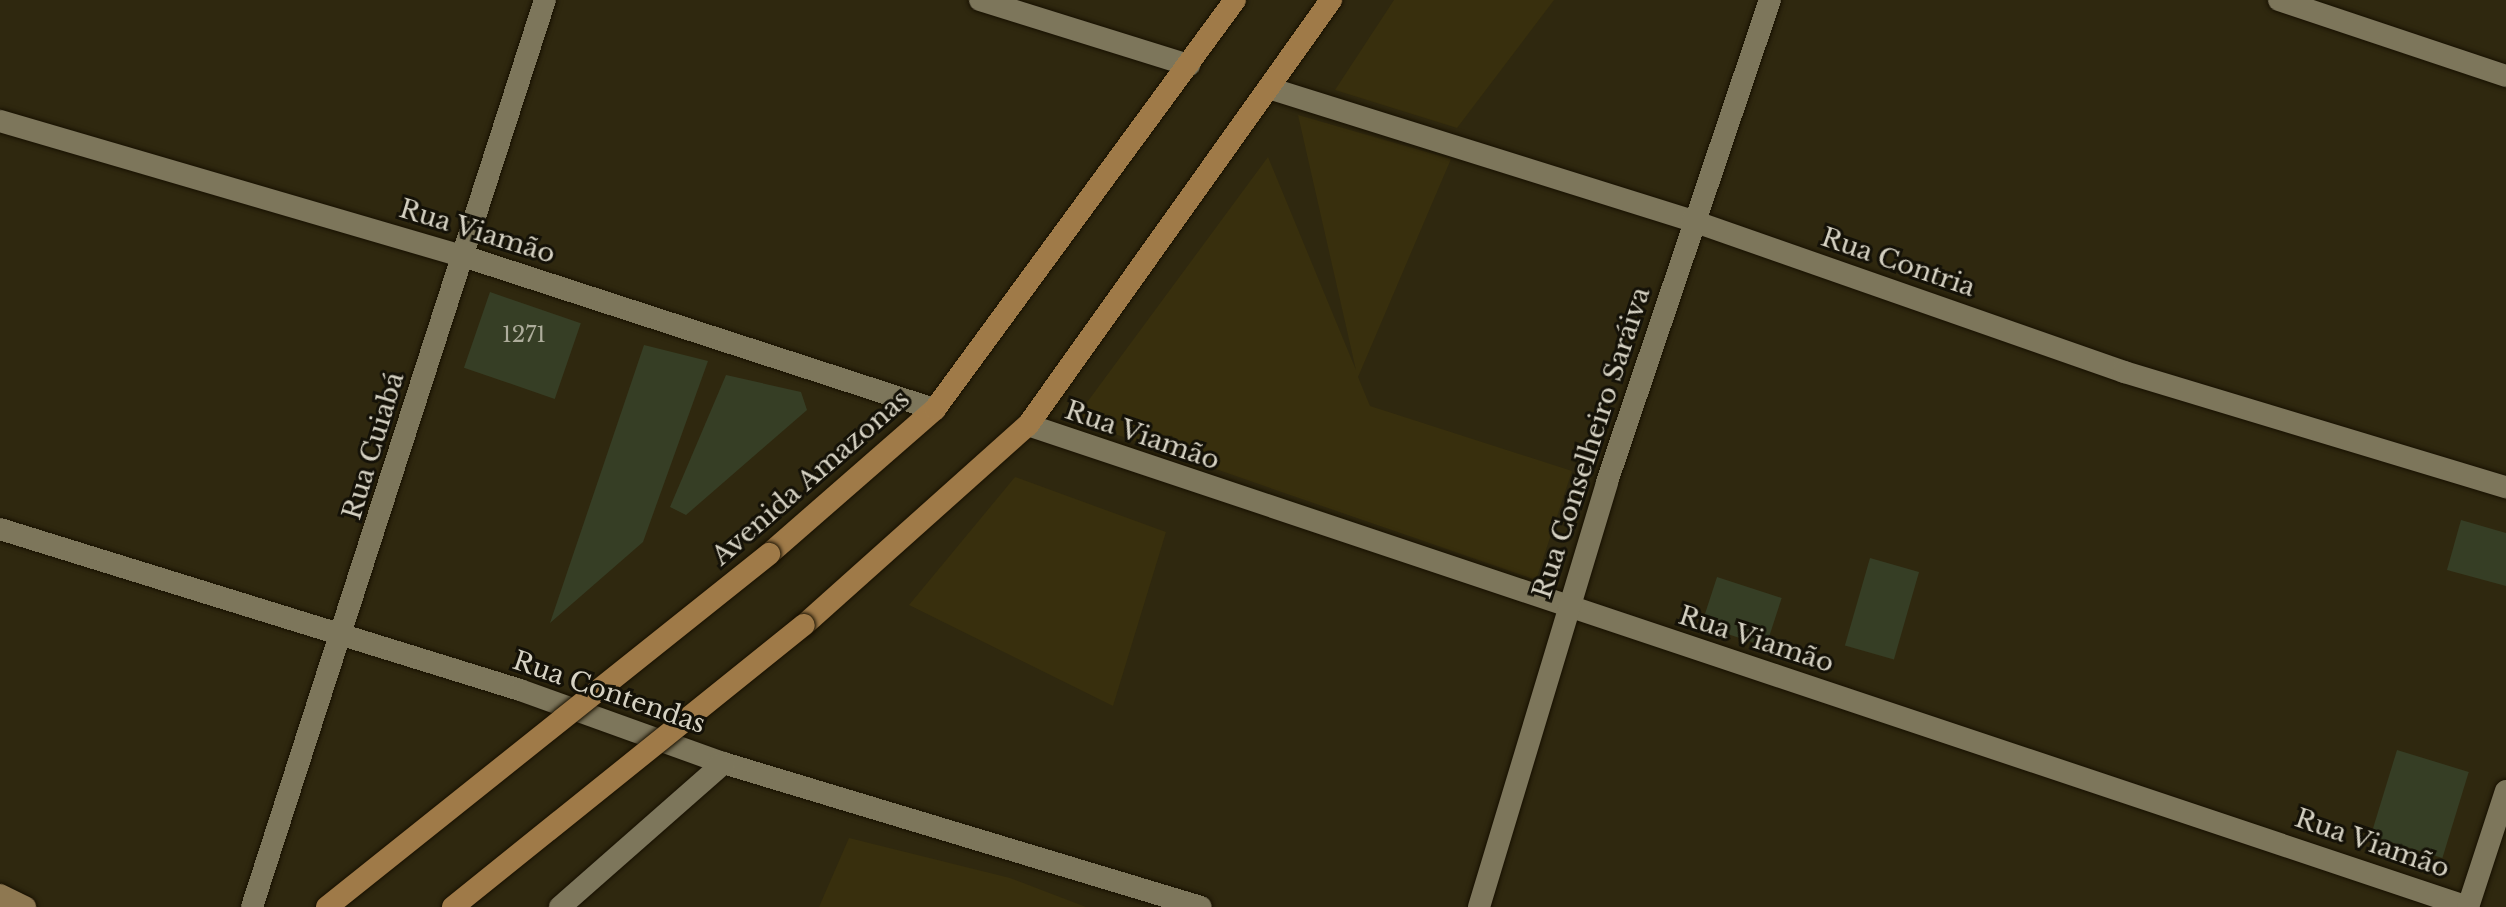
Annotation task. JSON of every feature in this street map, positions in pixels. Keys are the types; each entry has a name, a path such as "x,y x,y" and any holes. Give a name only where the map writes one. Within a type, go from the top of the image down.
{"main road":[{"name":"Avenida Amazonas","path":"327,907 769,554 935,409 1235,0"},
{"path":"453,907 804,625 1028,425 1272,89 1331,0"},
{"path":"0,895 25,907"}],"street":[{"name":"Rua Cuiabá","path":"252,907 344,638 545,0"},
{"path":"980,0 1189,65"},
{"name":"Rua Conselheiro Saráiva","path":"1479,907 1567,609 1693,221 1770,0"},
{"path":"2279,0 2506,76"},
{"name":"Rua Contria","path":"1272,89 1693,221 2124,372 2506,487"},
{"name":"Rua Viamão","path":"0,121 463,256 935,409"},
{"name":"Rua Viamão","path":"1028,425 1567,609 2468,907"},
{"name":"Rua Contendas","path":"0,529 724,763 1201,907"},
{"path":"560,907 724,763"},
{"path":"2468,907 2506,791"}],"shaded area":[{"path":"1394,0 1554,0 1457,128 1335,90"},
{"path":"1298,115 1451,159 1358,377 1370,406 1572,471 1536,580 1074,420 1268,157 1356,370"},
{"path":"1015,477 1166,532 1113,706 909,605"},
{"path":"849,838 1010,878 1086,907 819,907"}],"building":[{"path":"490,292 581,323 555,399 464,368"},
{"path":"644,345 708,361 643,542 550,623"},
{"path":"726,375 801,392 807,410 686,515 670,507"},
{"path":"2461,520 2506,533 2506,586 2447,570"},
{"path":"1870,558 1919,572 1894,660 1845,645"},
{"path":"1717,577 1782,598 1766,647 1701,626"},
{"path":"2397,750 2469,772 2442,858 2371,836"}]}
